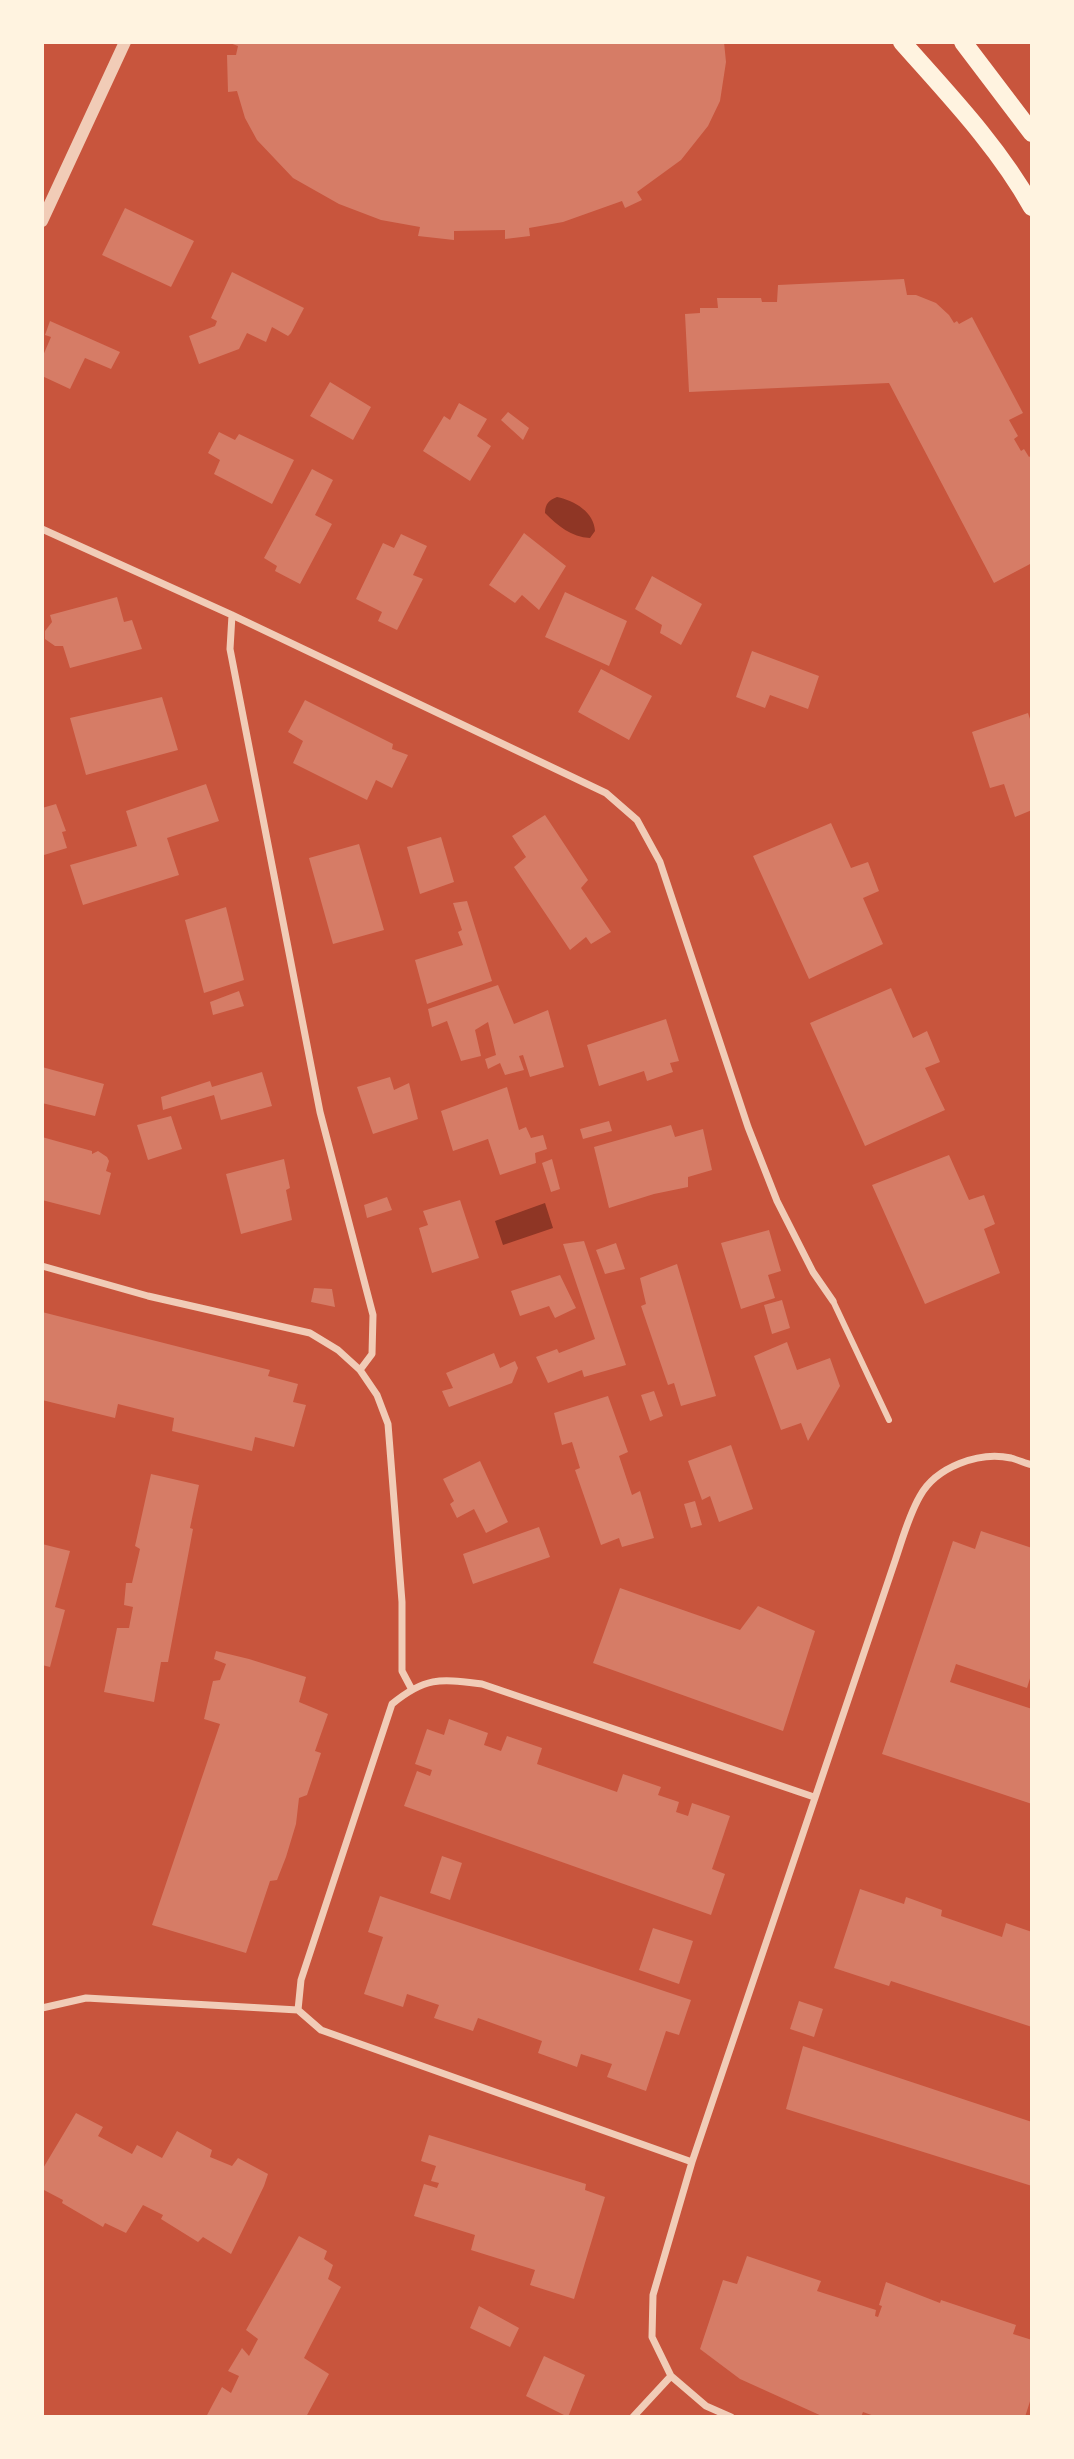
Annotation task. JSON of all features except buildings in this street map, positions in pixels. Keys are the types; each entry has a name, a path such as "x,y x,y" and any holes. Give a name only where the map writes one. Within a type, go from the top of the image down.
{"main road":[{"path":"902,42 963,110 1020,186 1032,207"},
{"path":"963,42 1032,132"}],"street":[{"path":"42,221 125,42"},
{"path":"42,529 232,615 606,793 637,820 660,862 747,1128 777,1201 813,1272 833,1301 888,1420"},
{"path":"232,615 229,649 320,1112 373,1315 372,1354 360,1370"},
{"path":"42,1266 148,1296 310,1333 338,1350 360,1370 377,1395 388,1424 402,1602 402,1671 411,1688"},
{"path":"731,2417 706,2406 671,2376 652,2337 653,2295 692,2162 814,1797 920,1495 932,1481 962,1462 984,1458 1009,1458 1032,1465"},
{"path":"298,2010 301,1980 392,1704 411,1688 440,1679 482,1684 814,1797"},
{"path":"42,2008 86,1998 298,2010 321,2030 692,2162"},
{"path":"634,2417 671,2376"}],"shaded area":[{"path":"557,497 570,501 587,513 595,531 590,538 565,530 545,513 548,503"},
{"path":"545,1203 553,1228 503,1245 495,1221"}]}
